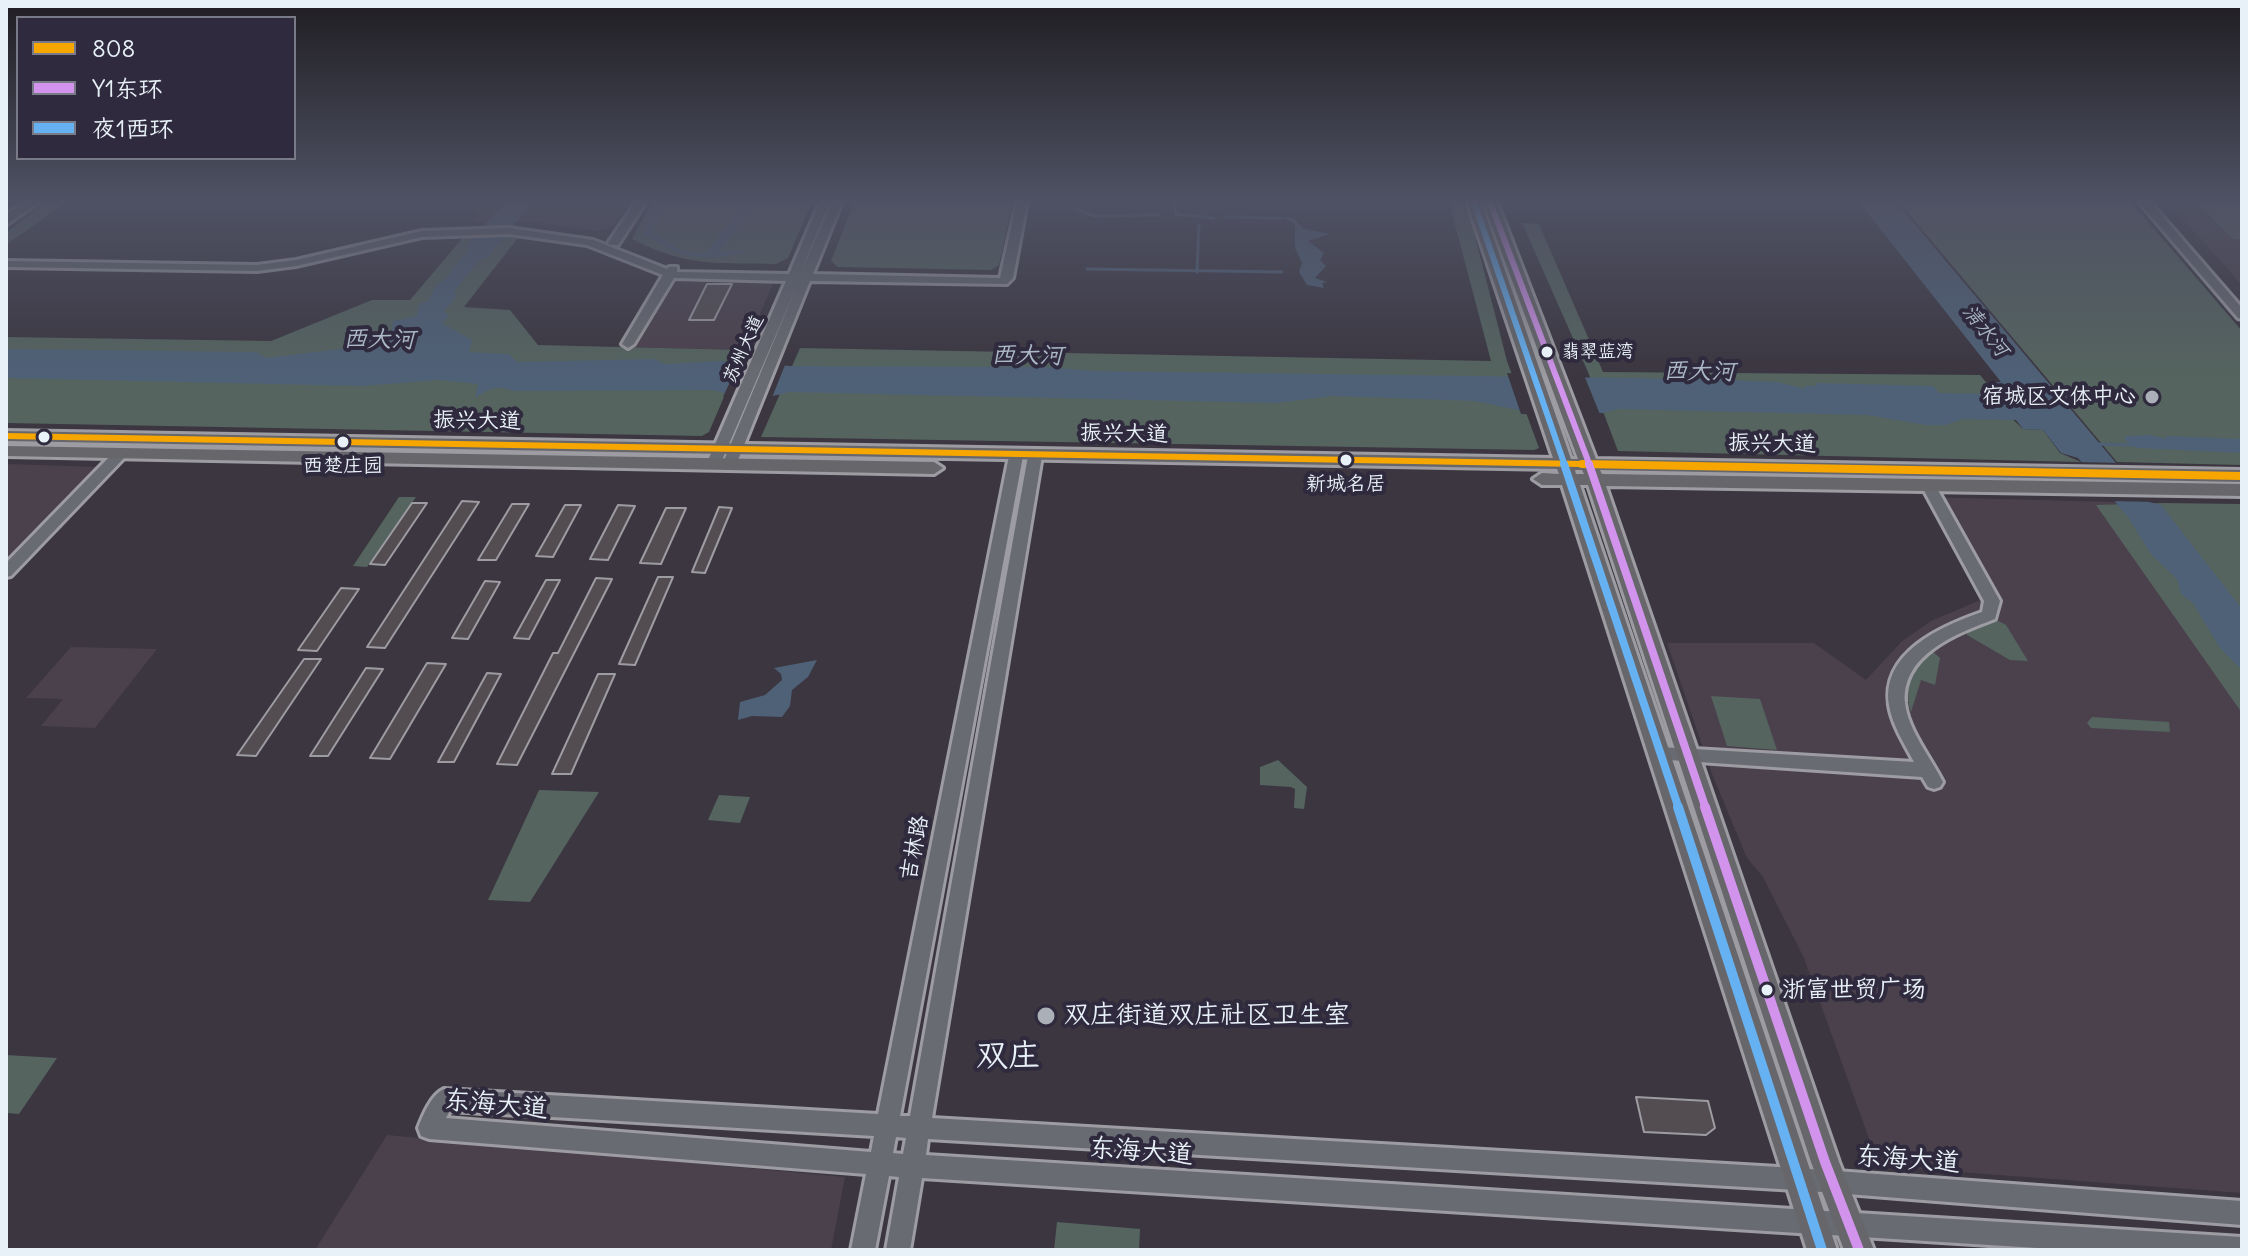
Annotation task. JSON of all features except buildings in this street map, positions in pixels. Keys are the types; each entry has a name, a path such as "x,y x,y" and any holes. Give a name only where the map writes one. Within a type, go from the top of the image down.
{"main road":[{"path":"1494,261 1527,361 1577,465 1689,758 1859,1250"},
{"path":"1512,261 1551,361 1577,465 1660,754 1796,1179 1822,1250"},
{"name":"振兴大道","path":"6,436 724,457"},
{"name":"振兴大道","path":"6,451 1577,465 2242,476"},
{"name":"振兴大道","path":"1577,465 1928,485 2242,490"}],"street":[{"path":"6,261 257,268 306,261"},
{"path":"643,261 672,272 1003,282 1007,278 1010,261"},
{"path":"649,261 672,272"},
{"name":"苏州大道","path":"724,457 755,402 776,355 807,261"},
{"name":"苏州大道","path":"724,457 740,402 809,261"},
{"path":"2195,261 2242,315"},
{"path":"2204,261 2242,304"},
{"path":"628,344 672,272"},
{"path":"6,572 120,454"},
{"path":"898,1250 1024,462"},
{"name":"吉林路","path":"863,1250 886,1125 1024,462"},
{"path":"1660,754 1931,776 1897,706 1904,673 1915,656 1943,633 1989,615 1992,601 1928,485"},
{"name":"东海大道","path":"2242,1213 1796,1179 444,1100 429,1128 880,1164 2242,1249"}],"shaded area":[{"path":"443,261 500,261 464,307 510,310 538,345 744,350 709,432 702,436 6,423 6,337 271,341 372,300 410,300"},
{"path":"695,261 783,261 776,264"},
{"path":"831,261 1000,261 991,270 838,267"},
{"path":"1464,261 1481,261 1507,361 1539,448 1534,450 761,437 800,348 1491,361"},
{"path":"1539,261 1555,261 1603,372 1980,375 1995,393 1985,393 2023,429 2043,430 2060,453 2081,462 1618,451 1588,372"},
{"name":"宿城区文体中心","path":"1948,261 2181,261 2242,331 2242,465 2117,462"},
{"path":"2220,261 2242,261 2242,285"},
{"path":"665,277 770,280 773,284 744,350 624,347"},
{"path":"6,464 101,467 6,566"},
{"path":"399,497 416,497 367,567 353,566"},
{"path":"1926,497 2115,502 2242,670 2242,1193 1904,1168 1871,1144 1804,958 1763,877 1747,858 1712,774 1667,643 1814,643 1866,680 1901,642 1931,621 1985,598"},
{"path":"2242,504 2242,713 2096,505"},
{"path":"1995,619 2006,625 2028,661 2010,660 1967,635 1966,630"},
{"path":"71,647 157,649 95,728 41,726 63,699 26,698"},
{"path":"1932,651 1940,658 1935,685 1921,680 1911,712 1908,695 1911,678 1925,656"},
{"path":"1711,696 1760,699 1777,750 1727,746"},
{"path":"2092,717 2169,722 2170,732 2091,728 2087,723"},
{"path":"1278,760 1307,787 1304,809 1294,808 1295,789 1260,785 1260,767"},
{"path":"539,790 599,792 530,902 488,900"},
{"path":"719,795 750,797 740,823 708,820"},
{"path":"6,1055 57,1058 19,1114 6,1113"},
{"path":"387,1135 845,1177 831,1250 315,1250"},
{"path":"1057,1222 1140,1229 1139,1250 1054,1250"}],"water":[{"path":"460,261 479,261 454,292 457,296 444,311 449,316 442,323 472,340 469,352 509,354 517,362 654,359 665,364 721,361 791,366 1046,367 1094,371 1702,379 1777,382 1805,389 1804,386 1816,386 1815,383 1933,386 1939,393 1994,394 1987,383 2001,382 1905,261 1945,261 2149,502 2161,505 2242,609 2242,670 2220,648 2193,603 2181,594 2177,579 2151,554 2128,517 2078,458 2061,453 2043,430 2023,429 2016,420 1963,419 1946,425 1926,425 1867,415 1618,409 1603,413 1527,412 1475,401 1333,396 1276,403 788,392 750,397 713,390 513,391 497,388 475,398 478,384 438,380 362,386 6,378 6,349 256,352 266,358 349,348 359,332 371,338 392,330 393,321 417,316 419,304 428,301 438,283"},
{"path":"1301,261 1321,261 1326,266 1315,278 1327,282 1322,283 1324,288 1307,285 1299,272"},
{"path":"2150,435 2167,439 2165,436 2242,439 2242,453 2137,448 2125,440 2125,436"},
{"path":"817,660 808,677 792,690 790,706 782,717 752,716 738,720 740,702 765,695 782,680 781,674 774,668"}],"pier":[{"path":"741,358 787,360 771,400 723,397"},
{"path":"1507,373 1584,375 1601,417 1521,414"},
{"path":"2076,462 2122,463 2157,502 2109,501"}],"waterway":[{"path":"1197,261 1197,271"},
{"path":"1087,269 1197,271"},
{"path":"1197,271 1282,272"},
{"path":"2096,444 2136,445"}],"transit line":[{"name":"夜1西环","path":"1494,261 1615,612 1822,1250"},
{"name":"Y1东环","path":"1512,261 1595,480 1825,1162 1859,1250"},
{"name":"808","path":"6,436 2242,476"}],"place":[{"name":"翡翠蓝湾","path":"1547,352"},
{"name":"宿城区文体中心","path":"2152,397"},
{"name":"西楚庄园","path":"343,442"},
{"name":"新城名居","path":"1346,460"},
{"name":"浙富世贸广场","path":"1767,990"},
{"name":"双庄街道双庄社区卫生室","path":"1046,1016"}],"district":[{"name":"双庄","path":"1008,1057"}],"water label":[{"name":"清水河","path":"1985,331"},
{"name":"西大河","path":"379,340"},
{"name":"西大河","path":"1027,356"},
{"name":"西大河","path":"1699,372"}]}
